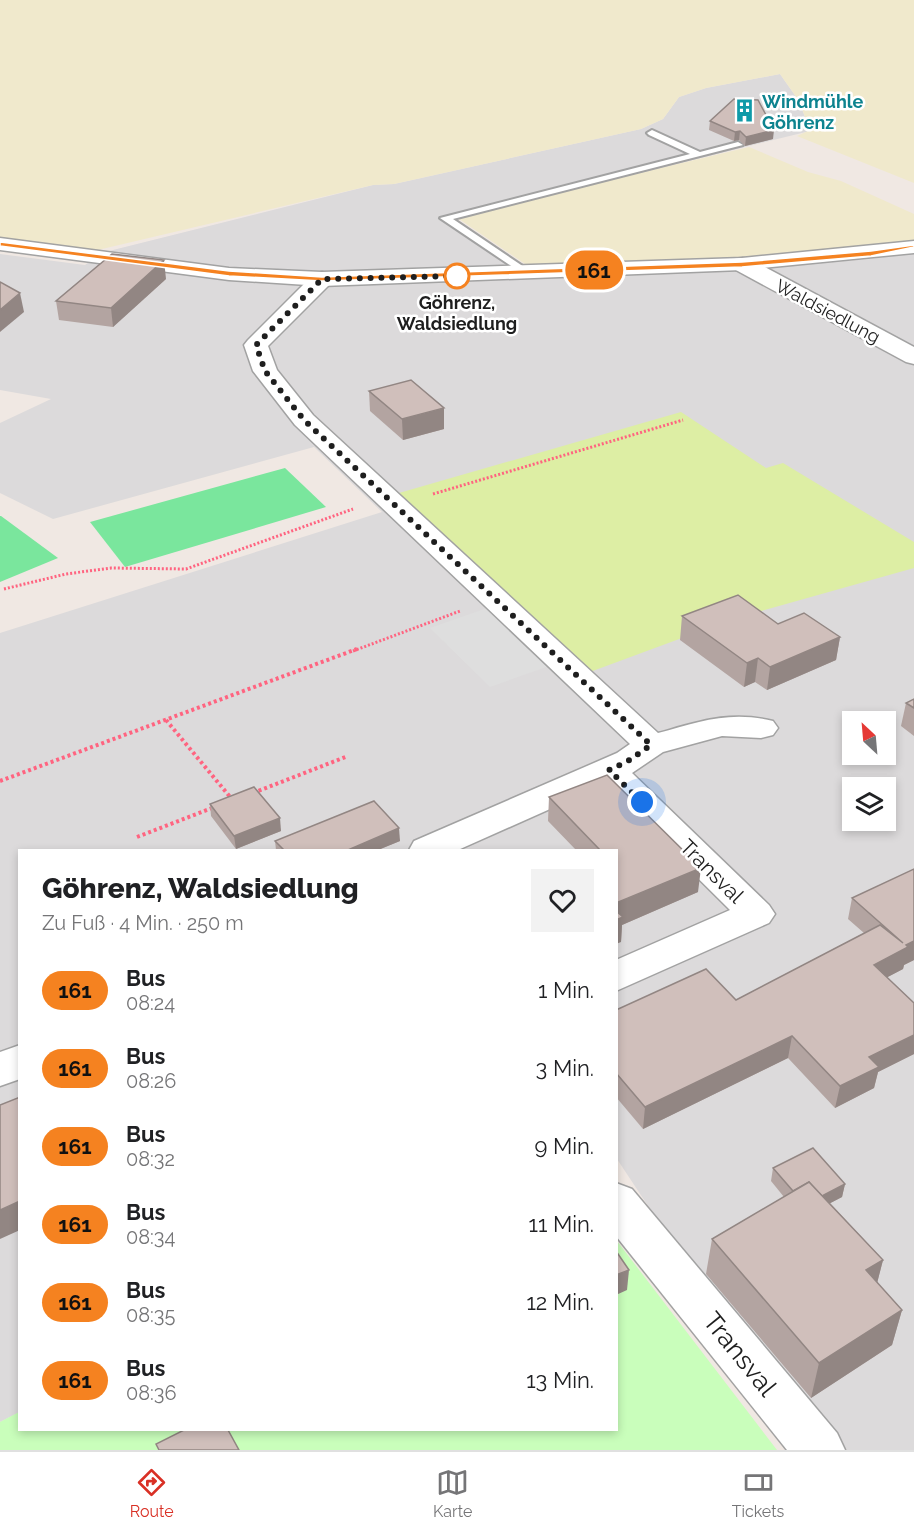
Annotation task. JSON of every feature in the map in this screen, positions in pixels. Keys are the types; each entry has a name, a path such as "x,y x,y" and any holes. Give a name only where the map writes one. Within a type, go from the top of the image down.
{"street":[{"path":"0,244 218,272 322,279 742,264 871,254 914,247"},
{"name":"Waldsiedlung","path":"742,264 914,357"},
{"path":"322,279 256,345 265,371 298,413 651,745"},
{"path":"428,849 609,770 628,761 651,745 721,726 761,728"},
{"name":"Transval","path":"609,770 756,915 618,975"},
{"path":"0,1070 18,1062"},
{"name":"Transval","path":"618,1204 819,1450"}],"lane":[{"path":"652,133 699,155"},
{"path":"526,273 445,218 738,145"}],"path":[{"path":"4,589 66,574 111,568 186,569 367,505 683,420"},
{"path":"0,781 494,598"},
{"path":"137,837 232,800 166,720"},
{"path":"243,796 348,756"}],"shaded area":[{"path":"0,0 914,0 914,183 797,136 810,130 799,101 780,74 706,88 679,97 663,119 641,129 394,184 373,185 85,253 0,243"},
{"path":"780,74 799,101 810,131 454,219 529,270 534,278 745,269 870,259 914,253 914,1450 847,1450 697,1280 618,1161 618,849 18,849 18,1413 0,1422 0,633 382,512 314,447 53,519 0,493 0,423 51,399 0,390 0,254 85,265 101,253 373,185 394,184 641,129 663,119 679,97 706,88"},
{"path":"749,147 808,172 841,181 914,214 914,245 857,252 534,270 456,217"},
{"path":"490,607 552,665 490,687 430,628"}],"green space":[{"path":"681,412 766,468 783,463 914,542 914,568 736,618 590,672 399,493"},
{"path":"285,468 326,507 125,567 90,522"},
{"path":"1,516 58,558 0,582"},
{"path":"618,1242 777,1450 0,1450 0,1422 18,1413 18,1431 618,1431"}],"building":[{"path":"734,99 758,100 774,130 746,137 740,131 735,132 710,121"},
{"path":"112,254 164,260 111,308 56,301"},
{"path":"0,282 20,293 0,310"},
{"path":"411,380 444,408 402,419 369,391"},
{"path":"738,595 778,624 804,613 840,637 770,667 758,658 747,663 682,616"},
{"path":"914,699 914,708 906,703"},
{"path":"607,775 701,868 618,902 618,849 599,849 549,797"},
{"path":"254,787 280,818 234,836 210,804"},
{"path":"374,801 399,828 350,849 283,849 275,841"},
{"path":"914,869 914,941 906,945 908,947 874,965 914,1003 914,1035 869,1057 879,1067 840,1086 792,1036 645,1107 618,1075 618,1009 706,969 736,1000 880,925 903,943 852,898"},
{"path":"18,1098 18,1202 0,1210 0,1105"},
{"path":"813,1148 845,1184 822,1196 809,1182 793,1191 773,1168"},
{"path":"809,1182 883,1260 866,1270 902,1310 819,1363 712,1239"},
{"path":"618,1254 629,1270 618,1274"},
{"path":"182,1431 229,1431 239,1450 159,1450 156,1444"}],"bus line":[{"name":"161","path":"0,244 229,274 322,279 742,264 871,254 914,247"}],"place":[{"name":"Windmühle Göhrenz","path":"744,111"},
{"name":"Göhrenz, Waldsiedlung","path":"457,276"}],"route":[{"path":"457,276 459,276 322,279 256,345 265,371 304,420 651,745 628,761 609,770 642,802"}]}
